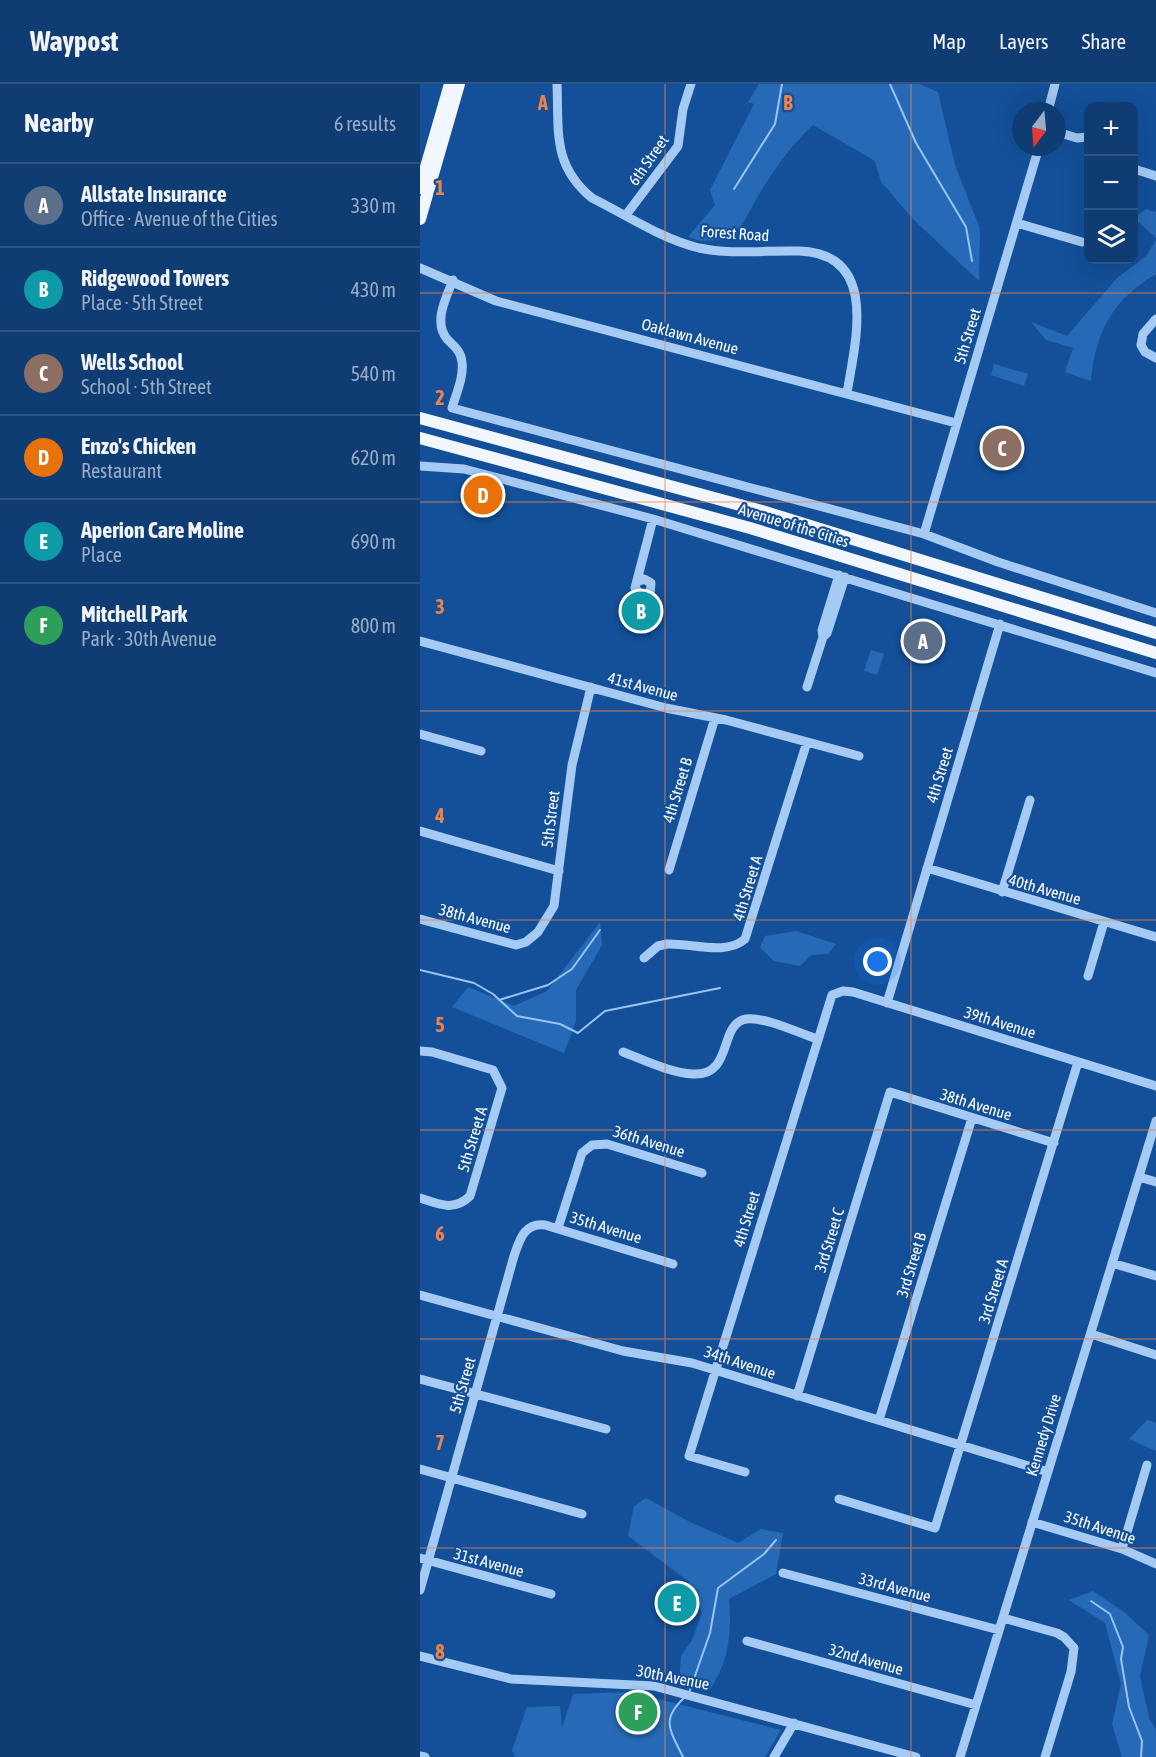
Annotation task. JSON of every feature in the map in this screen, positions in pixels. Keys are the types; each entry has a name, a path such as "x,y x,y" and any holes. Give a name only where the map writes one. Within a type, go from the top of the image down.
{"main road":[{"path":"420,188 450,84"},
{"path":"420,219 459,84"},
{"path":"420,413 484,435"},
{"name":"Avenue of the Cities","path":"420,418 762,511 1156,633"},
{"name":"Avenue of the Cities","path":"420,438 761,531 1156,654"},
{"path":"420,444 531,467"}],"street":[{"name":"Forest Road","path":"557,84 563,164 585,192 626,215 698,248 729,251 809,251 829,258 841,267 854,287 858,317 847,393"},
{"name":"6th Street","path":"626,215 678,146 683,109 691,84"},
{"path":"1051,102 1056,84"},
{"path":"1066,135 1077,138 1084,137"},
{"name":"5th Street","path":"924,534 1036,156"},
{"path":"1138,170 1156,176"},
{"path":"1017,223 1082,242"},
{"name":"Oaklawn Avenue","path":"420,268 453,280 474,293 496,301 956,423"},
{"name":"Avenue of the Cities","path":"453,280 440,321 444,334 458,349 462,359 463,369 452,408 924,534 998,562 1156,613"},
{"path":"1156,320 1141,340 1142,350 1156,358"},
{"path":"420,466 461,469 654,519 1156,673"},
{"path":"639,581 638,576 654,519"},
{"path":"807,687 823,637 822,630 842,576"},
{"name":"4th Street","path":"887,1003 1000,624"},
{"name":"41st Avenue","path":"420,641 666,708 715,718 859,756"},
{"name":"5th Street","path":"522,944 537,932 550,915 556,896 572,765 591,687"},
{"name":"4th Street B","path":"669,870 715,718"},
{"path":"420,734 481,751"},
{"name":"4th Street A","path":"644,958 658,946 667,944 724,947 735,945 745,939 807,742"},
{"path":"1002,892 1030,800"},
{"path":"420,831 559,871"},
{"name":"40th Avenue","path":"927,868 1156,937"},
{"name":"38th Avenue","path":"420,919 510,944 522,944"},
{"path":"1088,976 1104,921"},
{"name":"39th Avenue","path":"836,993 847,991 1156,1086"},
{"name":"4th Street","path":"745,1472 689,1456 817,1038 830,998 836,993"},
{"path":"623,1052 699,1074 714,1068 721,1060 732,1028 743,1020 757,1020 817,1038"},
{"name":"5th Street A","path":"420,1051 432,1052 488,1068 496,1074 501,1083 500,1099 475,1184 464,1202 450,1206 420,1198"},
{"name":"3rd Street A","path":"839,1499 935,1528 1078,1062"},
{"name":"38th Avenue","path":"890,1092 1054,1143"},
{"name":"3rd Street C","path":"797,1396 890,1092"},
{"name":"3rd Street B","path":"879,1420 972,1118"},
{"name":"Kennedy Drive","path":"960,1757 1156,1121"},
{"name":"36th Avenue","path":"558,1228 582,1153 588,1146 607,1144 702,1173"},
{"path":"1139,1177 1156,1182"},
{"name":"35th Avenue","path":"530,1226 540,1224 558,1228 673,1264"},
{"name":"5th Street","path":"420,1590 424,1560 452,1477 521,1237 530,1226"},
{"path":"1112,1263 1156,1276"},
{"name":"34th Avenue","path":"420,1295 623,1351 676,1359 1048,1472"},
{"path":"1091,1334 1156,1355"},
{"path":"420,1379 606,1429"},
{"path":"1122,1549 1147,1465"},
{"path":"420,1469 582,1514"},
{"name":"35th Avenue","path":"1032,1522 1122,1549 1156,1564"},
{"name":"31st Avenue","path":"424,1560 551,1594"},
{"name":"33rd Avenue","path":"783,1573 999,1630"},
{"path":"1003,1618 1057,1633 1069,1641 1074,1648 1071,1672 1045,1757"},
{"name":"32nd Avenue","path":"747,1641 976,1705"},
{"name":"30th Avenue","path":"420,1656 511,1679 646,1685 697,1696 916,1757"},
{"path":"774,1757 794,1723"},
{"path":"420,1755 425,1757"}],"shaded area":[{"path":"759,84 919,84 938,92 955,165 980,229 979,281 914,220 881,182 875,161 813,125 789,150 769,178 735,239 701,241 688,237 715,205 710,190 754,104 748,102"},
{"path":"1146,209 1156,212 1156,238 1138,222 1138,215"},
{"path":"1156,240 1156,274 1128,294 1109,318 1097,347 1091,381 1065,372 1073,348 1046,340 1031,322 1067,336 1117,278 1146,256"},
{"path":"994,364 1028,374 1024,386 991,375"},
{"path":"871,650 884,654 877,675 864,671"},
{"path":"600,922 602,945 576,990 576,1021 564,1053 452,1007 468,987 514,1006 547,991"},
{"path":"796,931 836,944 828,954 811,955 800,966 774,961 760,948 765,936"},
{"path":"1147,1420 1156,1423 1156,1451 1129,1439"},
{"path":"646,1498 690,1522 738,1543 761,1529 783,1533 776,1574 729,1599 728,1647 721,1669 709,1691 679,1682 681,1656 692,1640 702,1613 688,1581 628,1536 634,1506"},
{"path":"1093,1591 1124,1612 1149,1635 1140,1676 1149,1718 1156,1730 1156,1757 1122,1757 1112,1724 1121,1684 1105,1623 1069,1600"},
{"path":"631,1692 781,1730 765,1757 515,1757 512,1750 527,1707 560,1706 562,1728 573,1694"}],"waterway":[{"path":"734,189 775,124 782,84"},
{"path":"890,84 916,143 966,227 972,261"},
{"path":"499,1000 548,985 572,969 600,930"},
{"path":"420,970 474,983 493,994 517,1016 560,1024 578,1033 605,1011 720,988"},
{"path":"689,1693 710,1633 718,1588 764,1554 776,1540"},
{"path":"1091,1601 1110,1614 1123,1647 1121,1659 1129,1707 1142,1741 1141,1757"},
{"path":"683,1757 671,1732 670,1719 672,1712 685,1697"}],"place":[{"name":"Wells School","path":"1002,448"},
{"name":"Enzo's Chicken","path":"483,495"},
{"name":"Ridgewood Towers","path":"641,611"},
{"name":"Allstate Insurance","path":"923,641"},
{"name":"Aperion Care Moline","path":"677,1603"},
{"name":"Mitchell Park","path":"638,1712"}]}
